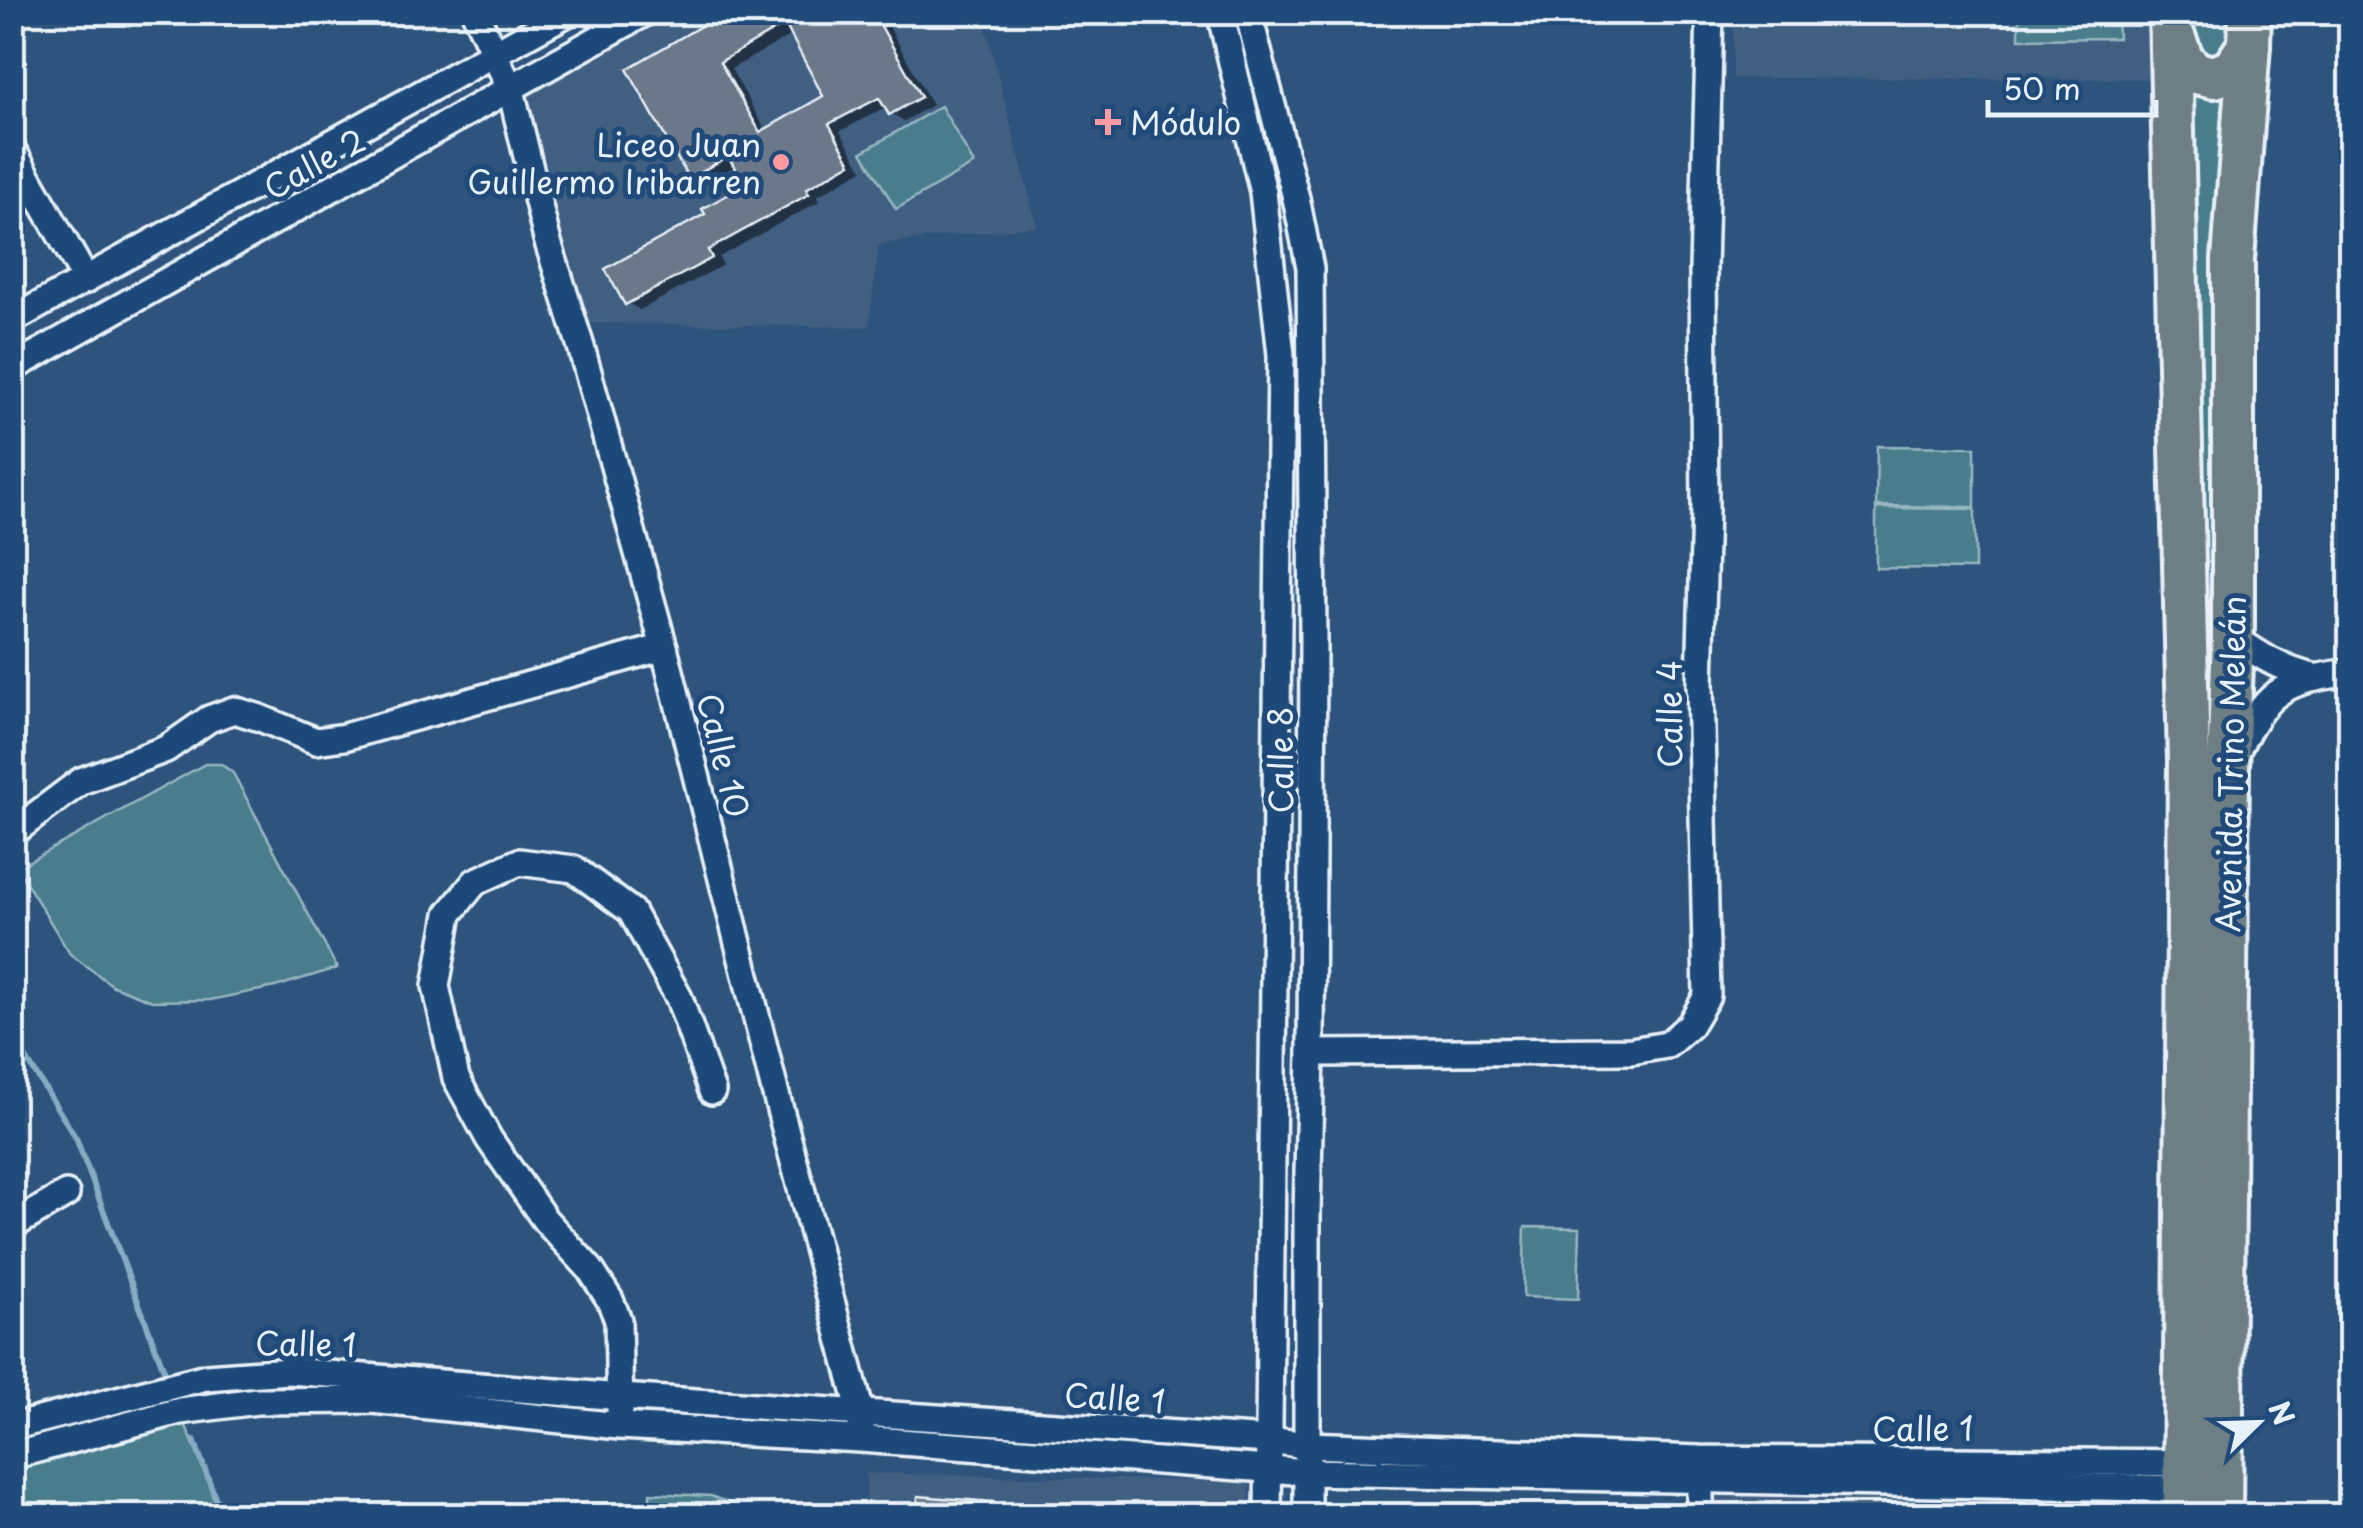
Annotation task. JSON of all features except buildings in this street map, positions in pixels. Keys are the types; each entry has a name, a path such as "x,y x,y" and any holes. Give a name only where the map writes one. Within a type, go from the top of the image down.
{"main road":[{"path":"2170,19 2183,60 2196,73 2214,77 2232,70 2249,29"},
{"name":"Avenida Trino Meleán","path":"2170,19 2203,1489"},
{"name":"Avenida Trino Meleán","path":"2203,1489 2234,637 2233,260 2249,29"}],"street":[{"name":"Calle 10","path":"475,12 511,90 547,239 664,646 861,1426"},
{"name":"Calle 2","path":"12,320 568,12"},
{"name":"Calle 2","path":"12,368 646,12"},
{"name":"Calle 8","path":"1220,12 1264,192 1281,355 1268,1516"},
{"name":"Calle 8","path":"1248,12 1310,268 1313,640 1307,1516"},
{"name":"Calle 4","path":"1312,1053 1631,1051 1666,1045 1690,1025 1706,996 1700,682 1705,508 1703,268 1710,12"},
{"path":"12,149 86,280"},
{"path":"2234,637 2266,660 2313,677"},
{"path":"12,833 80,781 166,749 209,719 234,710 316,741 664,646"},
{"path":"2228,768 2270,697 2313,677 2350,672"},
{"path":"619,1426 618,1320 610,1300 590,1270 544,1220 488,1140 456,1078 436,986 449,914 475,882 519,862 574,869 631,910 679,998 712,1091"},
{"path":"12,1226 66,1194"},
{"name":"Calle 1","path":"12,1427 206,1376 289,1371 621,1397 1268,1470 1504,1474 1700,1470"},
{"name":"Calle 1","path":"12,1456 180,1411 257,1401 372,1400 619,1426 861,1426 1270,1440 1700,1470 2203,1489"},
{"path":"1700,1470 1700,1516"}],"shaded area":[{"name":"Liceo Juan Guillermo Iribarren","path":"678,13 982,13 1037,226 879,244 869,327 588,323 524,97"},
{"path":"1733,13 2149,13 2149,79 1733,78"},
{"path":"866,1473 1250,1482 1249,1515 866,1516"},
{"path":"2139,1494 2139,1515 1714,1516 1714,1496"}],"green space":[{"path":"2019,13 2117,13 2118,38 2019,39"},
{"path":"2187,13 2236,13 2236,46 2214,61 2197,54"},
{"path":"2187,86 2208,98 2233,91 2213,563 2202,562"},
{"path":"941,106 974,164 896,209 862,152"},
{"path":"1877,446 1975,447 1975,507 1876,506"},
{"path":"1876,508 1975,509 1975,569 1876,568"},
{"path":"205,764 221,764 233,773 337,968 275,987 210,1000 152,1001 113,986 70,954 17,868"},
{"path":"1525,1227 1580,1228 1578,1299 1523,1297"},
{"path":"180,1411 222,1515 13,1516 13,1456"},
{"path":"650,1493 711,1496 756,1515 650,1515"}],"waterway":[{"path":"12,1036 76,1138 164,1370"},
{"path":"194,1440 222,1516"}],"place":[{"name":"Módulo","path":"1108,122"},
{"name":"Liceo Juan Guillermo Iribarren","path":"781,162"}]}
